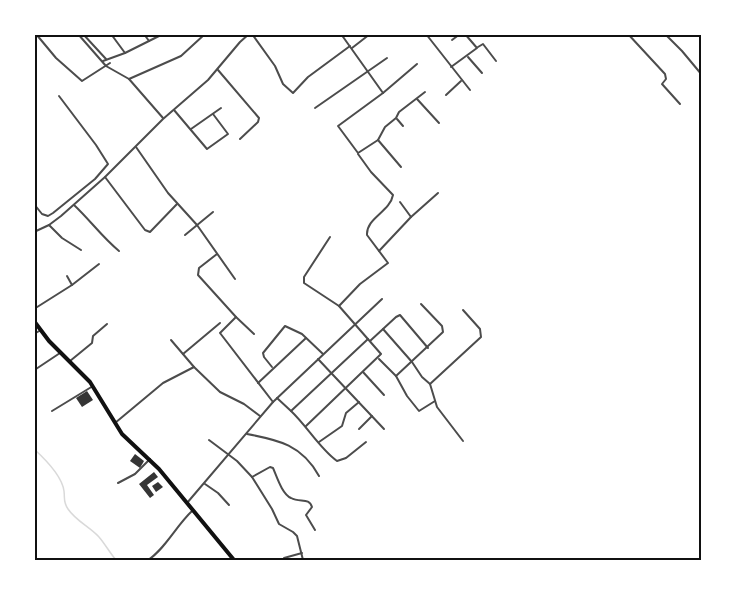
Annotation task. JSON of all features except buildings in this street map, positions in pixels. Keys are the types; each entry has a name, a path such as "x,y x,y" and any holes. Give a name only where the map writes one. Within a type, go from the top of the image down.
{"main road":[{"path":"34,321 93,386 122,434 150,459 234,561"}],"street":[{"path":"36,34 56,58 81,81 110,63"},
{"path":"78,34 106,66 129,79 163,119"},
{"path":"111,34 125,53"},
{"path":"144,34 149,42"},
{"path":"102,61 125,53 164,34"},
{"path":"34,232 49,225 105,177 163,119 218,70 233,50 251,34 292,93 308,77 370,34"},
{"path":"341,34 383,93"},
{"path":"426,34 470,90"},
{"path":"452,40 460,34"},
{"path":"465,34 477,48"},
{"path":"628,34 665,74 666,79 662,84 680,104"},
{"path":"665,34 702,75"},
{"path":"80,38 84,35 114,69"},
{"path":"129,79 182,56 204,35"},
{"path":"451,67 483,45 496,61"},
{"path":"468,57 482,73"},
{"path":"315,108 387,58"},
{"path":"339,306 360,284 387,266 388,263 366,231 370,223 389,204 393,195 371,172 340,130 339,125 383,93 417,64"},
{"path":"218,70 259,118 258,122 240,139"},
{"path":"446,95 461,81"},
{"path":"357,153 378,140 399,112 425,92"},
{"path":"34,204 42,214 48,216 95,179 108,165 59,96"},
{"path":"417,99 439,123"},
{"path":"190,129 221,108"},
{"path":"173,110 207,149 228,134 213,114"},
{"path":"396,118 403,126"},
{"path":"378,140 402,167"},
{"path":"136,147 177,204 197,225 235,279"},
{"path":"105,177 148,231 152,232 177,204"},
{"path":"379,251 411,217 438,193"},
{"path":"400,202 411,217"},
{"path":"74,205 91,221 100,235 119,251"},
{"path":"185,235 213,212"},
{"path":"49,225 62,238 81,250"},
{"path":"306,426 382,353 339,306 303,281 330,237"},
{"path":"217,254 199,268 198,275 254,334"},
{"path":"34,309 72,285 99,264"},
{"path":"67,276 72,285"},
{"path":"186,504 273,402 382,299"},
{"path":"396,376 428,348 444,329 421,304"},
{"path":"430,384 481,335 480,329 463,310"},
{"path":"291,411 400,315 428,348"},
{"path":"236,317 220,331 221,336 273,402"},
{"path":"183,354 220,323"},
{"path":"70,361 92,343 93,336 107,324"},
{"path":"273,367 263,353 284,326 306,338 322,354"},
{"path":"383,329 430,384 440,411 464,441"},
{"path":"34,334 41,330"},
{"path":"258,383 306,338"},
{"path":"171,340 220,392 261,417"},
{"path":"36,369 60,352"},
{"path":"379,358 396,376 406,396 419,411 435,401"},
{"path":"318,359 384,429"},
{"path":"115,423 163,383 194,367"},
{"path":"363,372 384,395"},
{"path":"52,411 93,386"},
{"path":"277,398 306,426 329,456 338,462 366,442"},
{"path":"319,442 342,426 346,413 359,402"},
{"path":"359,429 372,416"},
{"path":"247,434 285,442 304,456 319,476"},
{"path":"209,440 252,477 281,527 297,536 303,553 303,561"},
{"path":"118,483 135,474 150,459"},
{"path":"252,477 273,468 288,496 309,501 312,504 306,515 315,530"},
{"path":"205,484 229,505"},
{"path":"148,561 192,511"},
{"path":"284,558 303,553"}],"waterway":[{"path":"34,449 57,474 63,485 68,509 99,537 116,560"}]}
